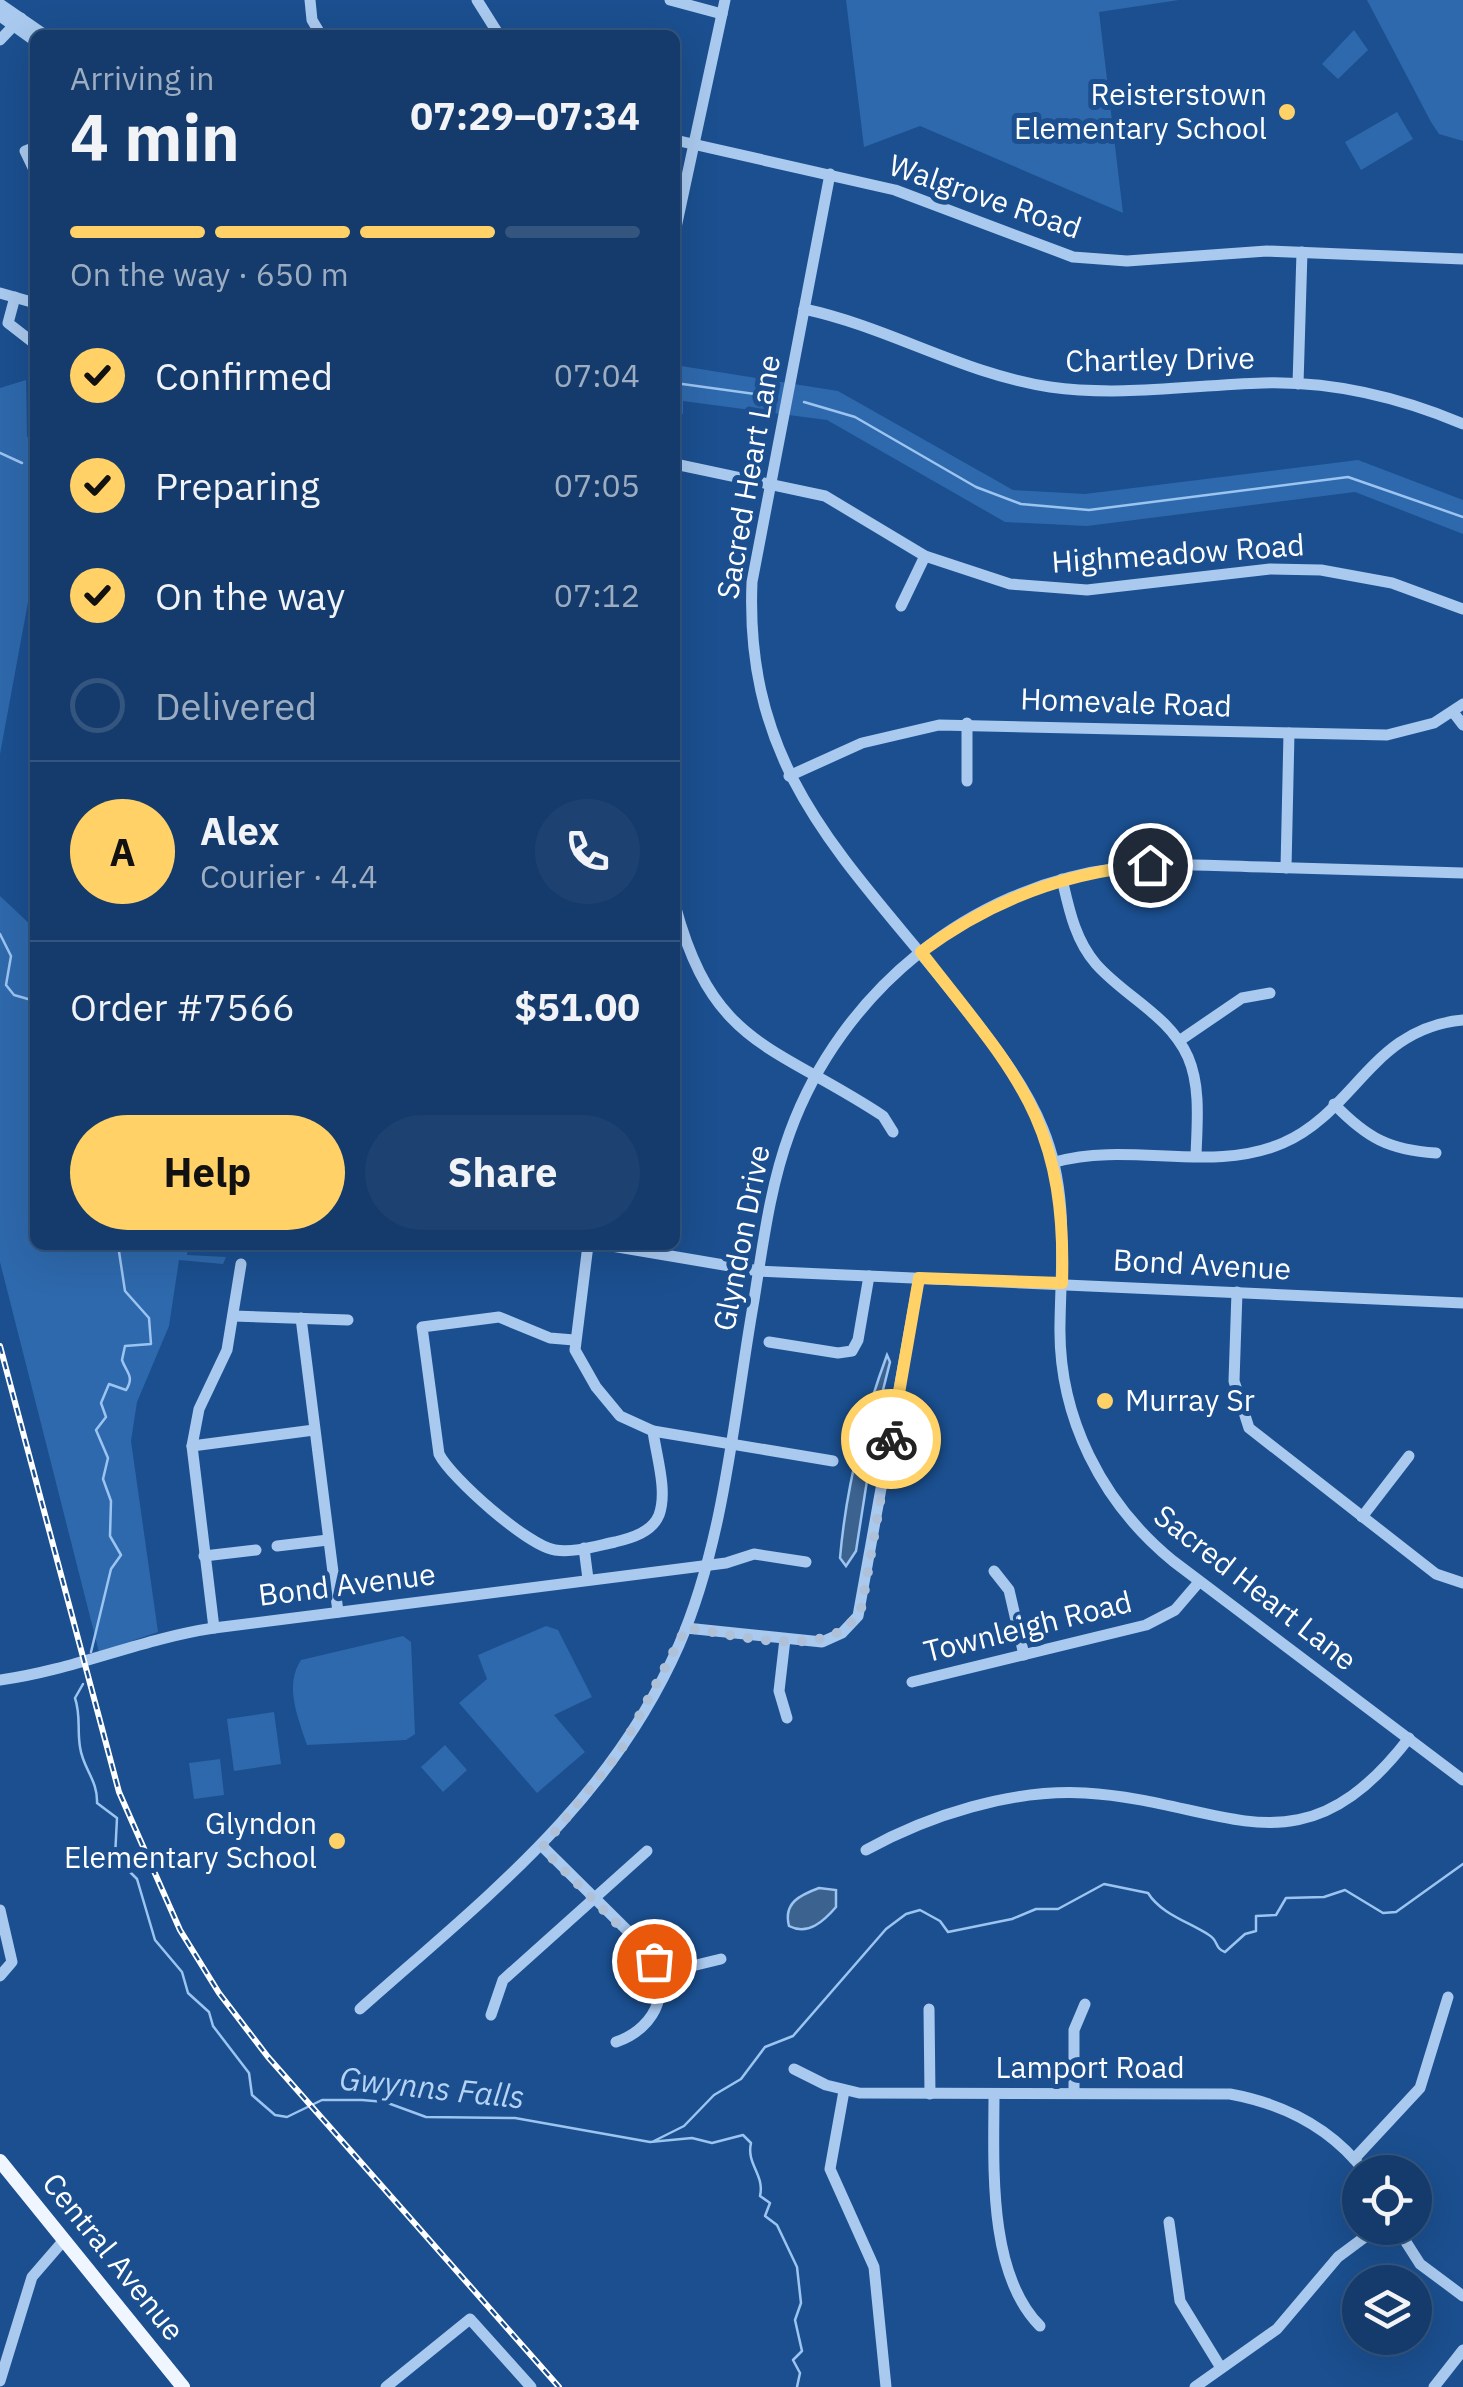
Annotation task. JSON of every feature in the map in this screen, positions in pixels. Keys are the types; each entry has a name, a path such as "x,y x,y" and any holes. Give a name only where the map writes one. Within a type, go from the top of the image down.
{"main road":[{"name":"Central Avenue","path":"0,2161 183,2387"}],"street":[{"path":"310,0 312,20 318,30"},
{"path":"477,0 496,30"},
{"path":"670,0 722,14"},
{"path":"680,208 724,0"},
{"path":"0,4 37,30"},
{"path":"0,16 20,20 30,34"},
{"path":"0,40 20,20"},
{"name":"Walgrove Road","path":"680,141 923,199 1073,257 1127,261 1236,251 1463,259"},
{"name":"Sacred Heart Lane","path":"830,174 752,582 752,648 763,709 789,776 816,819 1016,1076 1055,1162 1063,1221 1062,1370 1090,1460 1132,1524 1199,1582 1463,1780"},
{"path":"1298,384 1302,252"},
{"path":"0,293 30,302"},
{"path":"14,297 8,323 30,340"},
{"name":"Chartley Drive","path":"804,309 862,323 996,376 1054,388 1121,392 1298,384 1367,392 1463,424"},
{"name":"Highmeadow Road","path":"680,465 770,481 824,496 924,556 998,582 1060,590 1109,589 1270,569 1321,570 1392,583 1463,609"},
{"path":"901,606 924,556"},
{"path":"1458,708 1463,726"},
{"name":"Homevale Road","path":"789,776 862,743 914,730 967,724 1386,735 1416,729 1458,708"},
{"path":"967,724 967,781"},
{"path":"1286,868 1288,733"},
{"name":"Glyndon Drive","path":"360,2009 542,1848 621,1750 686,1628 706,1564 778,1169 814,1077 861,1008 921,952 975,915 1062,879 1150,865 1463,873"},
{"path":"1062,879 1077,933 1096,964 1179,1041 1196,1087 1196,1156"},
{"path":"680,921 695,969 715,1004 752,1040 883,1116 893,1132"},
{"path":"1179,1041 1242,998 1270,993"},
{"path":"1055,1162 1095,1153 1228,1157 1278,1145 1305,1131 1390,1046 1422,1029 1463,1020"},
{"path":"1334,1104 1372,1140 1405,1151 1436,1153"},
{"path":"587,1250 574,1340 578,1358 613,1409 634,1426 653,1431 833,1461"},
{"name":"Bond Avenue","path":"635,1250 759,1271 1463,1304"},
{"path":"214,1628 192,1446 199,1409 222,1362 234,1316 241,1264"},
{"path":"770,1342 838,1354 852,1351 858,1340 869,1276"},
{"path":"686,1628 784,1639 833,1638 851,1625 862,1606 919,1278"},
{"path":"1237,1292 1234,1381 1244,1420 1266,1445 1436,1574 1463,1583"},
{"path":"234,1316 348,1320"},
{"path":"574,1340 550,1338 499,1317 422,1328 442,1460 534,1543 554,1550 584,1548 639,1535 659,1515 661,1491 653,1431"},
{"path":"300,1318 338,1612"},
{"path":"192,1446 314,1430"},
{"path":"1362,1517 1409,1456"},
{"path":"277,1546 328,1540"},
{"path":"584,1548 588,1579"},
{"path":"204,1556 256,1550"},
{"name":"Bond Avenue","path":"0,1680 53,1672 156,1638 214,1628 706,1564 754,1554 806,1562"},
{"path":"994,1570 1008,1590 1024,1655"},
{"name":"Townleigh Road","path":"912,1682 1146,1625 1174,1610 1199,1582"},
{"path":"784,1639 778,1691 787,1718"},
{"path":"866,1850 938,1818 1057,1793 1132,1798 1244,1823 1284,1823 1325,1812 1356,1794 1386,1768 1408,1738"},
{"path":"542,1848 650,1954 659,1974 653,2017 636,2035 616,2042"},
{"path":"492,2015 504,1980 648,1851"},
{"path":"0,1910 12,1962 0,1976"},
{"path":"659,1974 721,1958"},
{"path":"1357,2155 1420,2088 1448,1997"},
{"path":"1074,2092 1074,2030 1085,2004"},
{"path":"929,2008 930,2094"},
{"name":"Lamport Road","path":"794,2069 844,2091 1207,2093 1254,2098 1312,2124 1350,2155"},
{"path":"844,2091 830,2169 874,2267 886,2387"},
{"path":"994,2094 994,2186 1001,2236 1020,2298 1040,2326"},
{"path":"1169,2222 1180,2301 1221,2368"},
{"path":"0,2381 32,2277 64,2240"},
{"path":"1195,2387 1277,2328 1338,2256 1353,2245"},
{"path":"1408,2245 1420,2264 1463,2296"},
{"path":"386,2387 470,2319 531,2387"},
{"path":"1434,2387 1463,2350"}],"shaded area":[{"path":"846,0 1179,0 1099,12 1123,213 920,126 864,147"},
{"path":"1367,0 1463,0 1463,141 1439,134"},
{"path":"1354,30 1368,50 1338,79 1322,64"},
{"path":"1397,112 1413,139 1361,170 1345,142"},
{"path":"680,366 838,391 1013,490 1085,494 1358,460 1463,500 1463,534 1355,492 1087,526 1005,522 827,420 683,401 683,414"},
{"path":"26,380 30,591 0,754 0,388"},
{"path":"0,896 30,924 30,1250 188,1250 187,1255 226,1257 223,1264 179,1260 169,1326 137,1402 131,1441 158,1632 99,1652 0,1262"},
{"path":"887,1355 890,1362 878,1410 856,1551 846,1566 840,1558 851,1481"},
{"path":"546,1626 558,1630 592,1697 554,1715 585,1752 537,1793 459,1703 487,1679 478,1655"},
{"path":"403,1636 411,1642 415,1734 406,1740 307,1745 293,1691 301,1660"},
{"path":"274,1712 281,1764 234,1771 227,1719"},
{"path":"445,1745 467,1770 443,1792 421,1767"},
{"path":"220,1759 224,1795 194,1799 189,1763"},
{"path":"819,1888 836,1890 836,1907 809,1928 789,1926 791,1906"}],"waterway":[{"path":"680,384 769,396"},
{"path":"804,402 855,417 976,487 1021,504 1089,510 1348,477 1463,517"},
{"path":"0,453 22,463"},
{"name":"Gwynns Falls","path":"0,934 11,956 6,985 14,995 30,1000"},
{"name":"Gwynns Falls","path":"91,1652 111,1569 121,1555 110,1536 111,1501 103,1479 108,1458 96,1430 106,1417 101,1403 109,1384 126,1390 129,1385 122,1360 125,1346 151,1344 149,1318 125,1291 119,1250"},
{"name":"Gwynns Falls","path":"83,1684 75,1698 80,1747 97,1803 117,1818 115,1857 137,1879 155,1940 182,1972 188,1993 209,2012 213,2026 249,2073 252,2095 275,2115 287,2117 322,2100 362,2100 385,2102 426,2117 515,2118 650,2142 692,2138 712,2143 743,2135 751,2143 760,2196 770,2203 765,2216 777,2225 797,2267 801,2303 795,2320 802,2351 793,2360 800,2373 797,2387"},
{"path":"654,2141 684,2126 714,2095 741,2079 765,2047 793,2036 886,1929 906,1914 920,1910 940,1921 948,1932 1012,1919 1036,1909 1058,1909 1104,1884 1148,1893 1168,1912 1212,1937 1225,1952 1245,1934 1256,1931 1256,1916 1276,1915 1286,1898 1324,1897 1345,1890 1383,1913 1396,1912 1463,1864"}],"railway":[{"path":"0,1346 119,1792 180,1930 219,1993 268,2057 559,2387"}],"way so far":[{"path":"654,1961 595,1896 542,1848 621,1750 652,1700 686,1628 822,1642 851,1625 862,1606 891,1439"}],"place":[{"name":"Reisterstown Elementary School","path":"1287,112"},
{"name":"Murray Sr","path":"1105,1401"},
{"name":"Glyndon Elementary School","path":"337,1841"}],"route":[{"path":"891,1439 919,1278 1062,1283 1060,1194 1044,1130 1016,1076 921,952 975,915 1039,887 1093,872 1150,865"}]}
